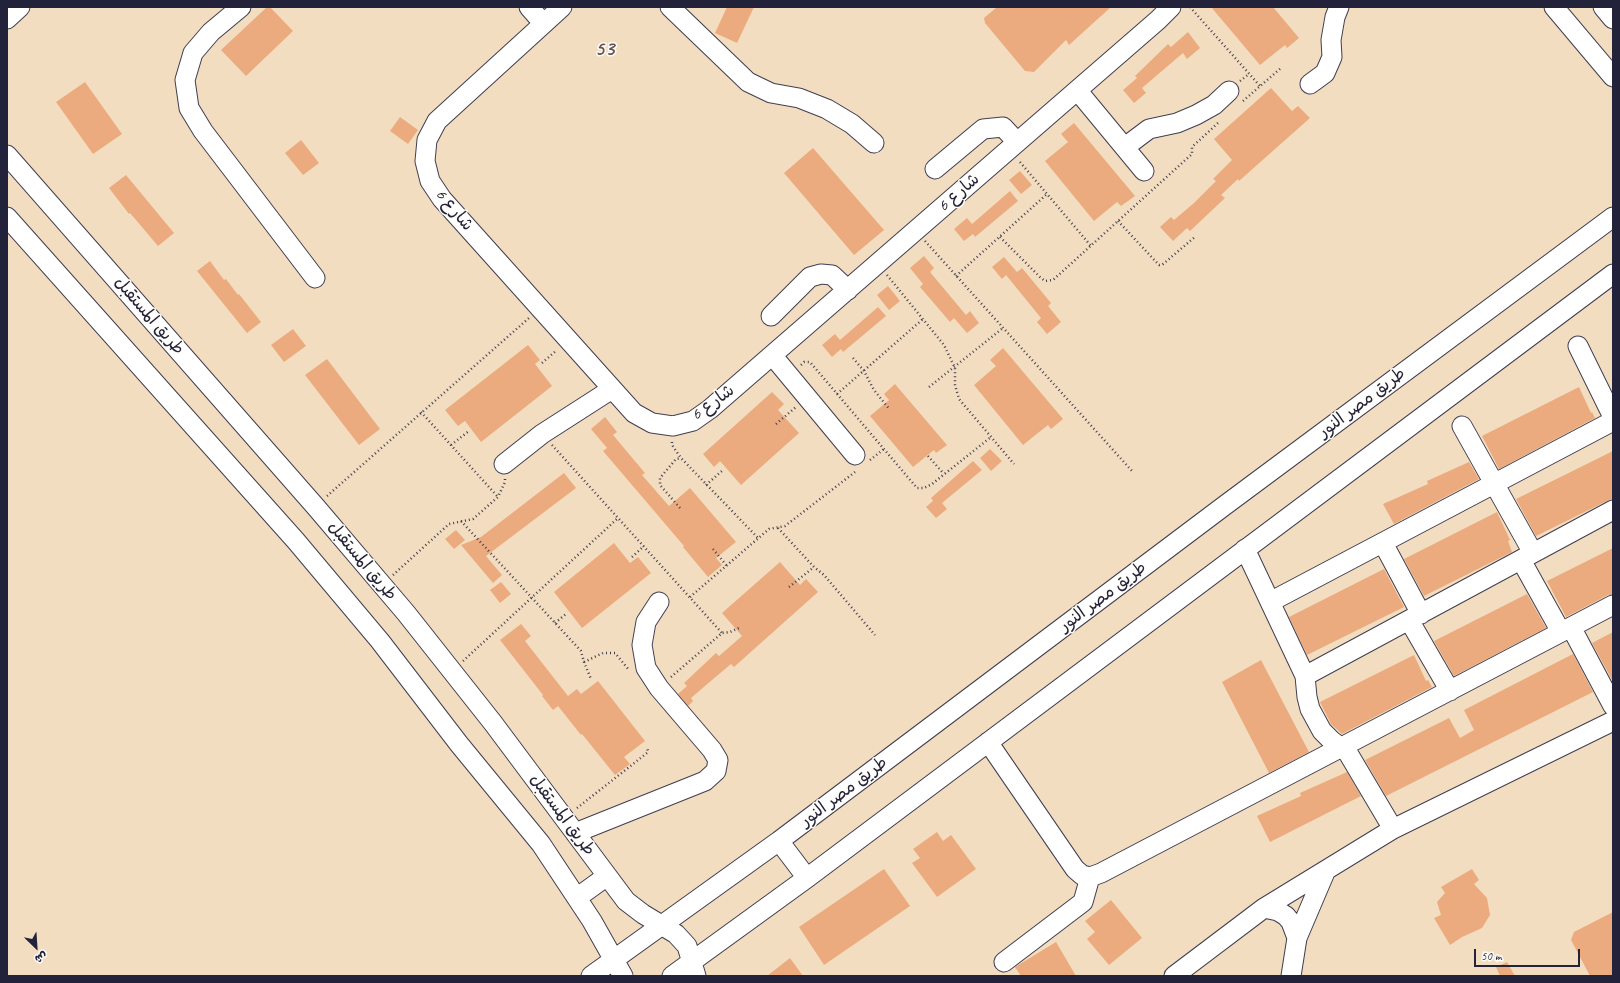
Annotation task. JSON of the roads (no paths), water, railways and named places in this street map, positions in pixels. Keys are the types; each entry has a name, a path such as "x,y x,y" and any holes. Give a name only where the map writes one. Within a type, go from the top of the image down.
{"street":[{"path":"7,19 20,7"},
{"path":"241,7 211,32 193,53 185,80 189,108 203,131 315,278"},
{"path":"529,7 543,23"},
{"name":"شارع 6","path":"562,7 437,121 427,140 425,161 430,181 442,199 634,413 652,423 673,426 693,421 710,409 1171,7"},
{"path":"1310,84 1325,73 1332,58 1331,40 1335,17 1339,7"},
{"path":"1554,7 1613,77"},
{"path":"1603,7 1613,19"},
{"path":"669,8 748,82 771,93 799,98 827,109 852,124 874,143"},
{"path":"1077,90 1144,171"},
{"path":"1125,147 1137,136 1148,129 1177,123 1214,105 1233,98"},
{"path":"935,169 983,129 1002,127 1013,146"},
{"name":"طريق المستقبل","path":"7,155 382,584 493,723 626,901 643,914 676,934 687,946 694,969"},
{"name":"طريق المستقبل","path":"7,217 301,547 380,641 459,744 541,844 578,897 619,968"},
{"name":"طريق مصر النور","path":"591,976 619,968 662,925 779,841 1224,506 1613,217"},
{"path":"771,316 810,277 821,274 832,275 848,290"},
{"path":"672,976 694,969 807,878 1613,274"},
{"path":"1578,346 1613,417"},
{"path":"772,355 860,462"},
{"path":"504,464 542,434 612,389"},
{"path":"1270,602 1613,422"},
{"path":"1462,426 1495,484 1527,556 1566,630 1613,706"},
{"path":"1306,676 1613,510"},
{"path":"1383,543 1415,617 1450,691"},
{"path":"1245,549 1306,676 1307,697 1310,709 1322,731 1348,753 1393,829"},
{"path":"575,833 705,781 716,771 718,760 712,750 659,688 646,668 642,645 646,622 659,602"},
{"path":"988,742 1075,869 1082,876 1090,877 1101,873 1613,605"},
{"path":"1174,976 1264,908 1393,829 1613,721"},
{"path":"779,841 807,878"},
{"path":"1291,976 1297,938 1326,870"},
{"path":"578,897 606,876"},
{"path":"1004,962 1083,902 1090,877"},
{"path":"1264,908 1278,911 1286,916 1293,926 1297,938"}],"district":[{"name":"53","path":"605,49"}]}
